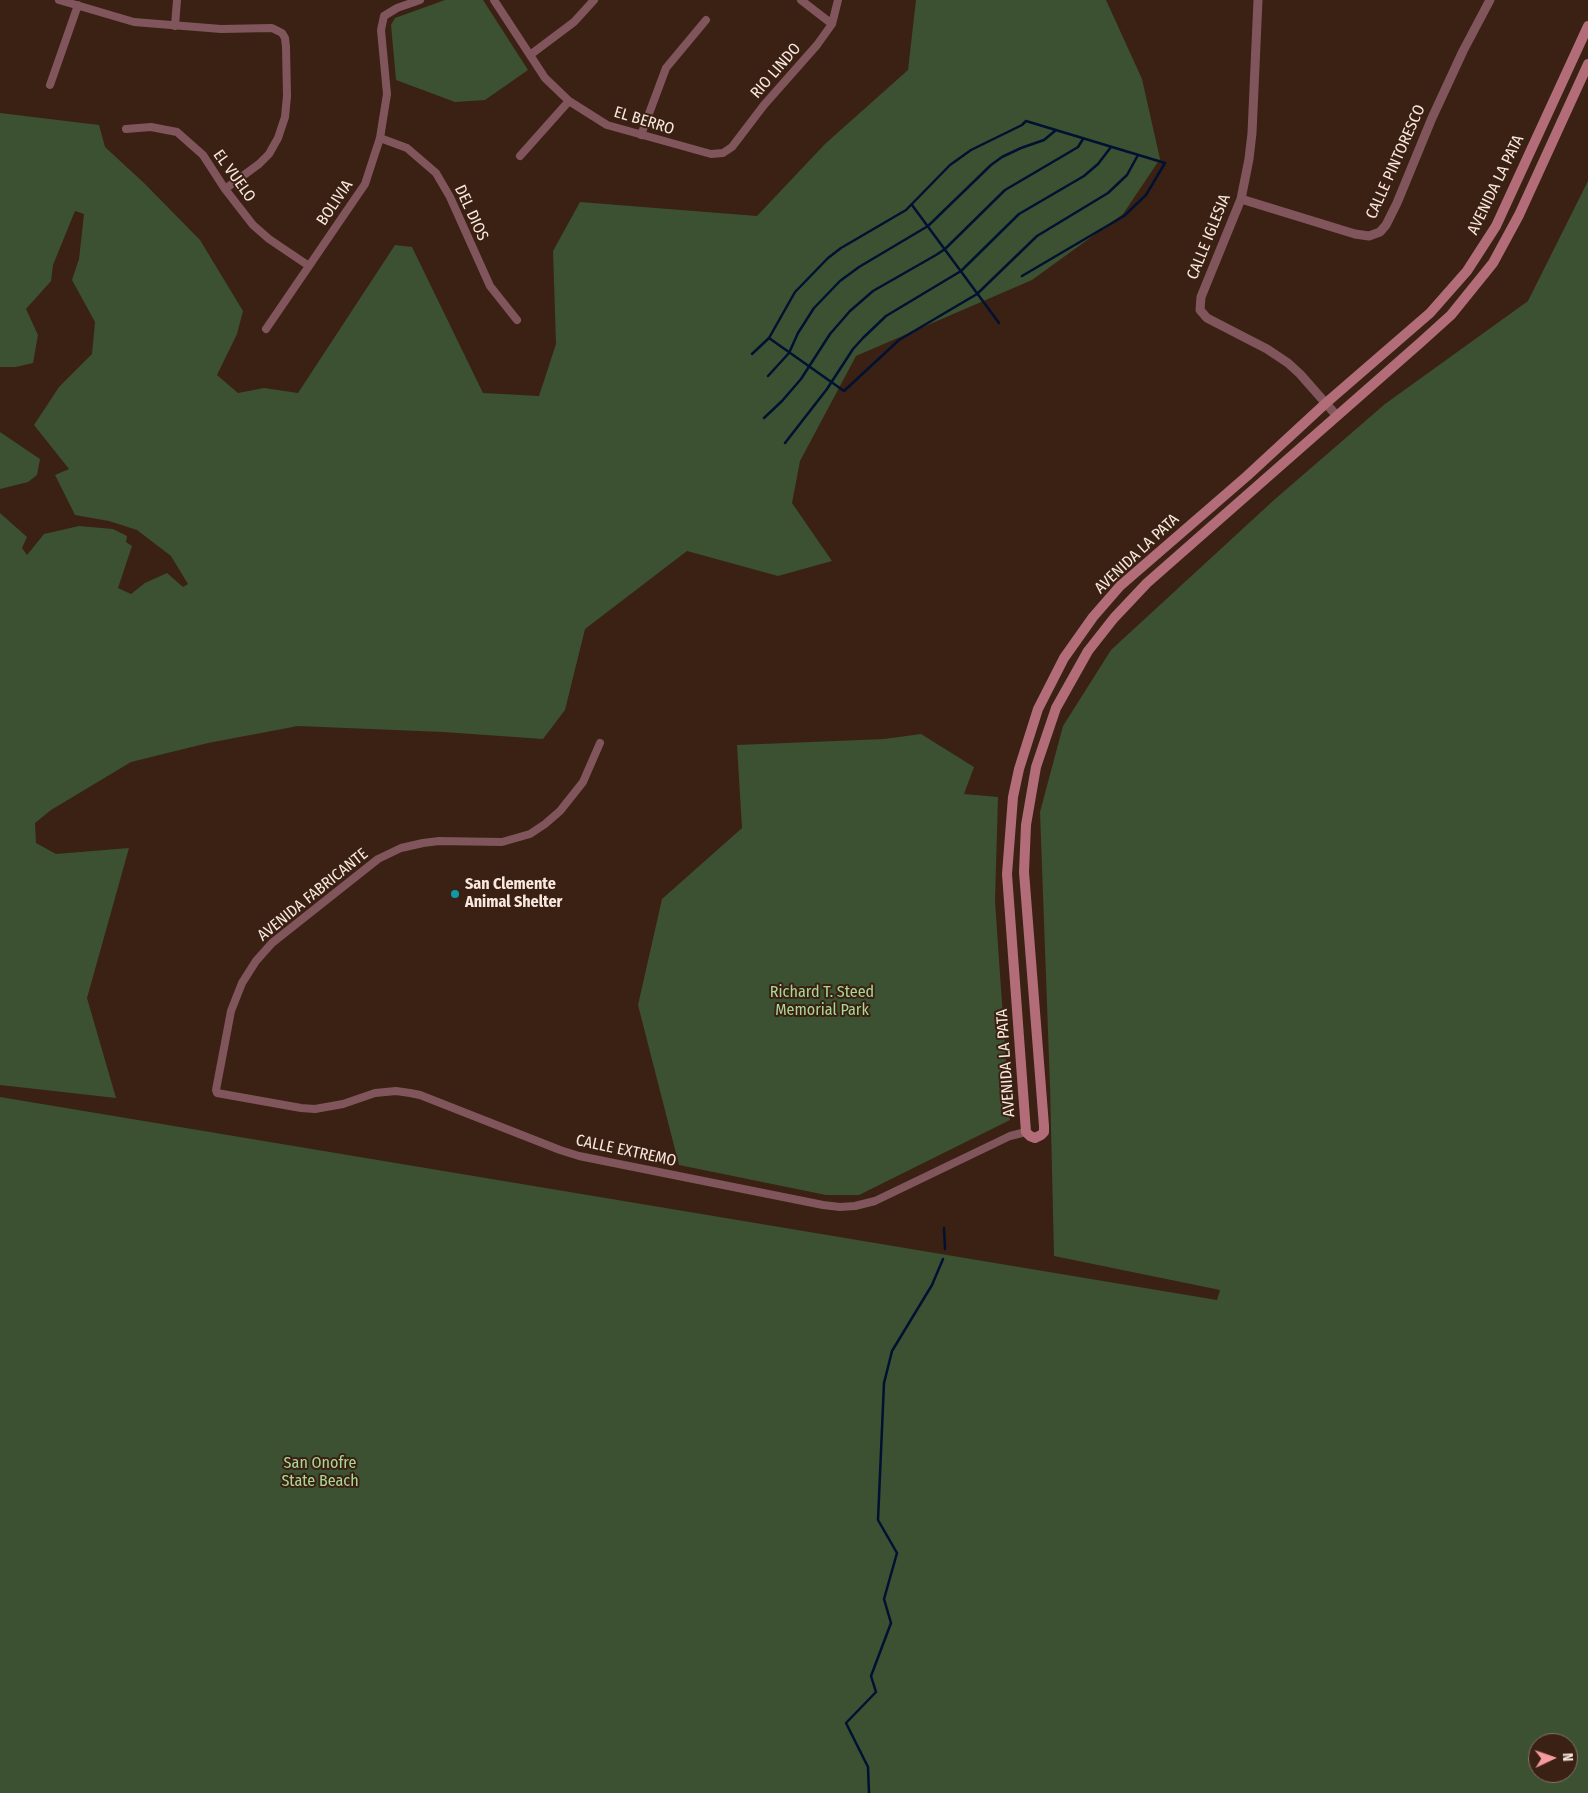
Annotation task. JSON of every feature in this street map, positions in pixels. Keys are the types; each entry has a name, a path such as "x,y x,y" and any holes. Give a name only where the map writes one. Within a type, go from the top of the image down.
{"main road":[{"name":"AVENIDA LA PATA","path":"1588,26 1496,226 1467,270 1430,313 1120,586 1093,617 1064,658 1038,709 1019,769 1013,797 1007,874 1026,1132 1030,1136 1035,1138 1044,1132 1044,1126 1024,872 1026,825 1036,766 1056,708 1088,651 1114,618 1147,583 1451,314 1493,263 1519,215 1588,64"}],"street":[{"path":"59,0 134,22 221,29 272,28 282,33 285,38 286,47 287,96 286,116 278,138 269,154 259,164 225,189"},
{"path":"174,26 177,0"},
{"name":"BOLIVIA","path":"266,329 365,184 380,138 387,94 381,30 384,16 397,8 420,0"},
{"name":"EL BERRO","path":"494,0 545,78 569,101 607,125 710,154 723,153"},
{"path":"530,56 574,22 594,0"},
{"path":"800,0 832,24"},
{"name":"RIO LINDO","path":"723,153 732,146 764,105 817,46 832,24 838,0"},
{"name":"CALLE IGLESIA","path":"1258,0 1250,159 1241,199 1201,297 1200,310 1207,318 1280,357 1300,374 1337,416"},
{"name":"CALLE PINTORESCO","path":"1241,199 1355,234 1369,236 1380,232 1386,225 1397,203 1432,118 1463,51 1490,0"},
{"path":"50,85 78,5"},
{"path":"641,135 666,68 706,20"},
{"path":"520,156 569,101"},
{"name":"EL VUELO","path":"126,129 151,127 177,132 203,155 225,189 253,225 269,239 309,266"},
{"name":"DEL DIOS","path":"380,138 407,148 436,173 450,197 490,286 517,320"},
{"name":"AVENIDA FABRICANTE","path":"217,1093 231,1011 242,983 256,961 272,943 378,859 401,848 438,842 502,842 530,834 560,811 583,782 600,743"},
{"name":"CALLE EXTREMO","path":"217,1093 314,1109 343,1104 375,1093 396,1091 410,1093 420,1095 579,1156 840,1207 855,1206 875,1201 1010,1136 1026,1132"}],"green space":[{"path":"445,0 483,0 528,70 485,100 455,102 396,80 391,25 395,18"},
{"path":"916,0 1106,0 1142,79 1160,159 1123,214 1032,280 856,356 800,461 792,503 832,561 778,576 687,551 585,629 565,710 543,739 443,732 298,726 208,743 131,762 51,810 35,823 36,843 56,854 129,848 87,998 116,1098 0,1085 0,513 27,537 22,548 27,555 44,534 79,526 113,529 127,536 126,542 132,546 118,588 131,594 145,583 167,573 183,587 188,584 171,556 137,530 109,521 75,515 55,475 69,469 34,425 59,387 92,354 95,322 72,280 79,259 84,214 75,211 53,265 51,281 26,309 38,335 33,363 16,367 0,367 0,113 99,125 105,147 144,183 200,240 243,311 237,334 217,375 238,393 264,388 298,393 395,245 412,247 483,393 539,396 556,344 553,251 580,202 757,216 825,144 908,70"},
{"name":"San Onofre State Beach","path":"1588,181 1588,1793 0,1793 0,1097 1217,1300 1220,1290 1054,1256 1040,812 1063,726 1111,650 1274,500 1385,404 1528,301"},
{"path":"0,432 40,459 37,475 28,482 0,489"},
{"name":"Richard T. Steed Memorial Park","path":"921,734 974,767 964,794 998,797 995,901 1010,1120 859,1195 826,1195 679,1165 638,1005 662,899 742,828 737,745 884,739"}],"waterway":[{"path":"769,338 795,292 828,258 841,248 906,210 950,165 971,150 1022,125 1026,121 1165,163 1146,195 1124,216 1022,276"},
{"path":"768,376 789,353 798,333 814,308 840,281 859,267 928,226 991,165 1002,157 1044,140 1056,130"},
{"path":"764,418 801,379 830,334 850,311 873,291 945,249 1005,190 1078,147 1083,139"},
{"path":"785,443 827,389 853,349 886,316 961,271 1019,214 1084,176 1098,164 1111,147"},
{"path":"752,354 769,338 844,391 899,340 977,294 1037,236 1108,193 1127,175 1138,155"},
{"path":"912,205 999,323"},
{"path":"944,1228 945,1249"},
{"path":"869,1793 868,1767 846,1723 876,1692 871,1676 891,1623 884,1599 897,1553 878,1520 884,1383 892,1351 932,1285 943,1259"}],"place":[{"name":"San Clemente Animal Shelter","path":"455,894"}]}
